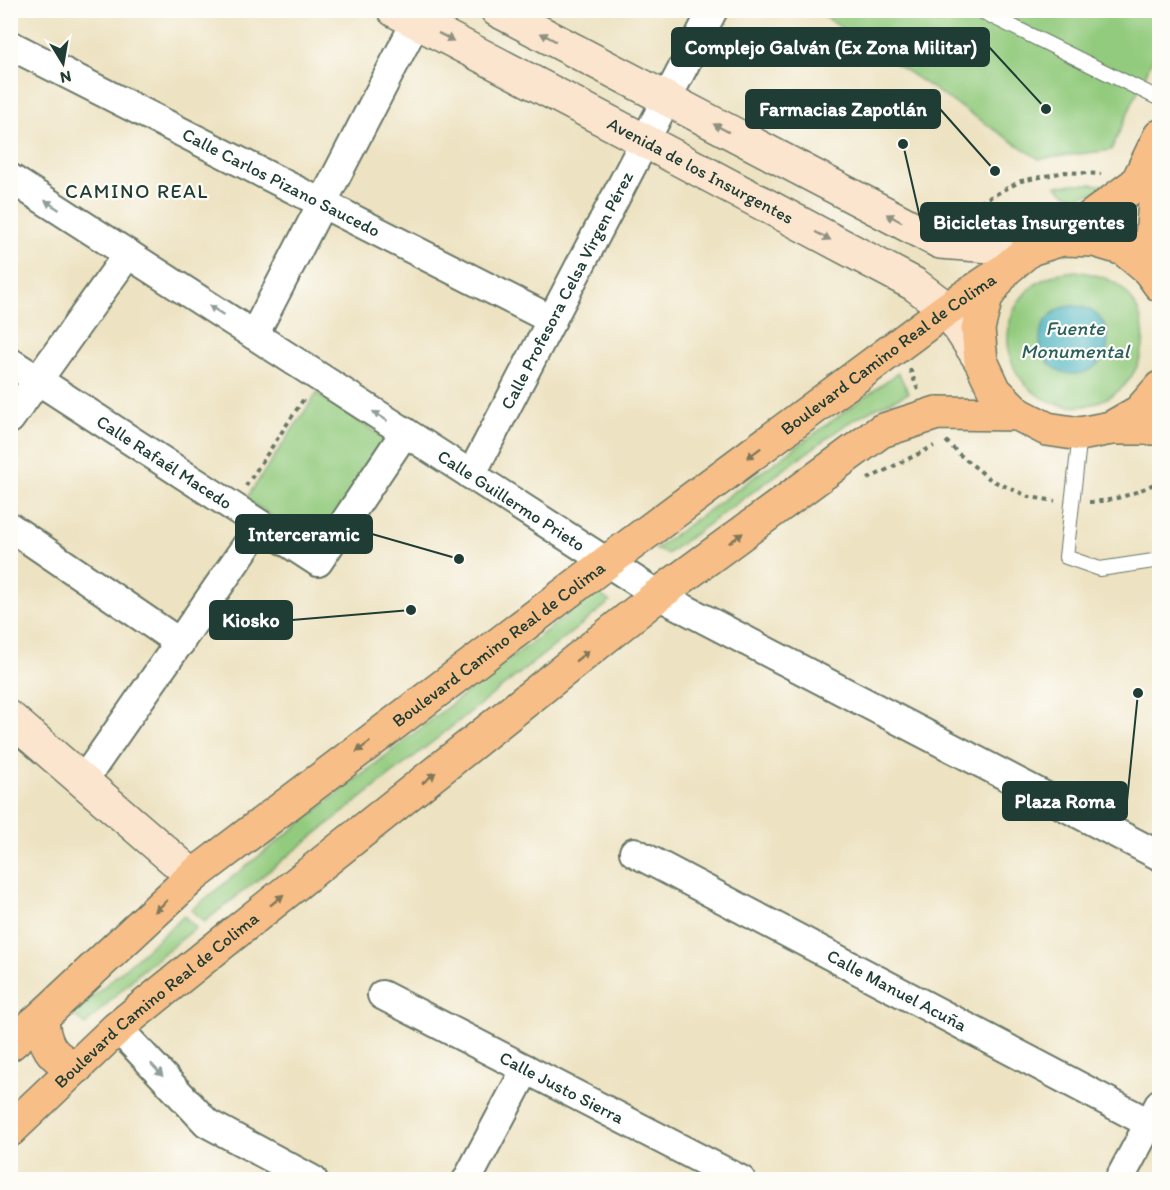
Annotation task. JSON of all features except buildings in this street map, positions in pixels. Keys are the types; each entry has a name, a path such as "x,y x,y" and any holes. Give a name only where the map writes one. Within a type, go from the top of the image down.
{"main road":[{"path":"1062,239 1137,183 1160,136"},
{"path":"1154,278 1156,192 1160,184"},
{"path":"1154,278 1124,249 1094,240 1062,239 1030,249 1005,270 986,297 978,329 981,361 995,391 1018,414 1047,429 1095,431 1160,428"},
{"name":"Boulevard Camino Real de Colima","path":"10,1044 194,876 607,562 947,309 1005,270"},
{"path":"1095,431 1139,412 1160,388"},
{"name":"Boulevard Camino Real de Colima","path":"13,1115 77,1067 117,1028 658,595 881,431 937,413 1018,414"},
{"path":"42,1017 43,1033 50,1049 64,1063 77,1067"}],"street":[{"path":"496,10 940,242 1030,249"},
{"name":"Calle Profesora Celsa Virgen Pérez","path":"471,475 713,10"},
{"path":"254,335 322,203 411,14"},
{"name":"Avenida de los Insurgentes","path":"411,14 914,284 947,309 981,361"},
{"name":"Calle Carlos Pizano Saucedo","path":"10,45 552,320"},
{"name":"Calle Guillermo Prieto","path":"10,178 658,595 1160,856"},
{"path":"10,419 128,254"},
{"name":"Calle Rafaél Macedo","path":"10,362 318,562 405,432"},
{"path":"83,781 261,525"},
{"path":"10,527 180,643"},
{"path":"10,718 194,876"},
{"name":"Calle Manuel Acuña","path":"634,852 1156,1118"},
{"name":"Calle Justo Sierra","path":"382,995 741,1179"},
{"path":"117,1028 207,1124 312,1179"},
{"path":"467,1179 526,1069"},
{"path":"1119,1179 1156,1118"}],"lane":[{"path":"979,10 1160,99"},
{"path":"1095,431 1066,557 1100,569 1160,560"}],"path":[{"path":"232,506 319,377"}],"green space":[{"path":"816,11 1159,11 1159,45 1111,150 1039,159"},
{"path":"1074,184 1108,186 1089,194 1073,196 1066,194 1056,186"},
{"path":"1076,271 1099,276 1119,286 1136,306 1143,329 1143,341 1142,354 1137,365 1120,390 1090,405 1069,406 1054,403 1034,392 1020,377 1011,359 1008,339 1011,319 1019,301 1034,286 1056,274","holes":["1079,307 1093,312 1107,329 1052,314 1062,308"]},
{"path":"898,373 909,393 848,423 667,554 655,549"},
{"path":"317,393 388,440 317,546 246,499"},
{"path":"597,592 610,602 204,922 191,910 441,712"},
{"path":"184,916 196,928 141,971 85,1025 73,1014"}],"water":[{"name":"Fuente Monumental","path":"1074,306 1087,309 1098,316 1105,327 1108,340 1105,353 1098,364 1087,371 1074,374 1061,371 1050,364 1043,353 1040,340 1043,327 1050,316 1061,309"}],"place":[{"name":"Complejo Galván (Ex Zona Militar)","path":"1046,109"},
{"name":"Bicicletas Insurgentes","path":"903,144"},
{"name":"Farmacias Zapotlán","path":"995,171"},
{"name":"Interceramic","path":"459,559"},
{"name":"Kiosko","path":"411,610"},
{"name":"Plaza Roma","path":"1138,693"}],"district":[{"name":"CAMINO REAL","path":"137,191"}]}
